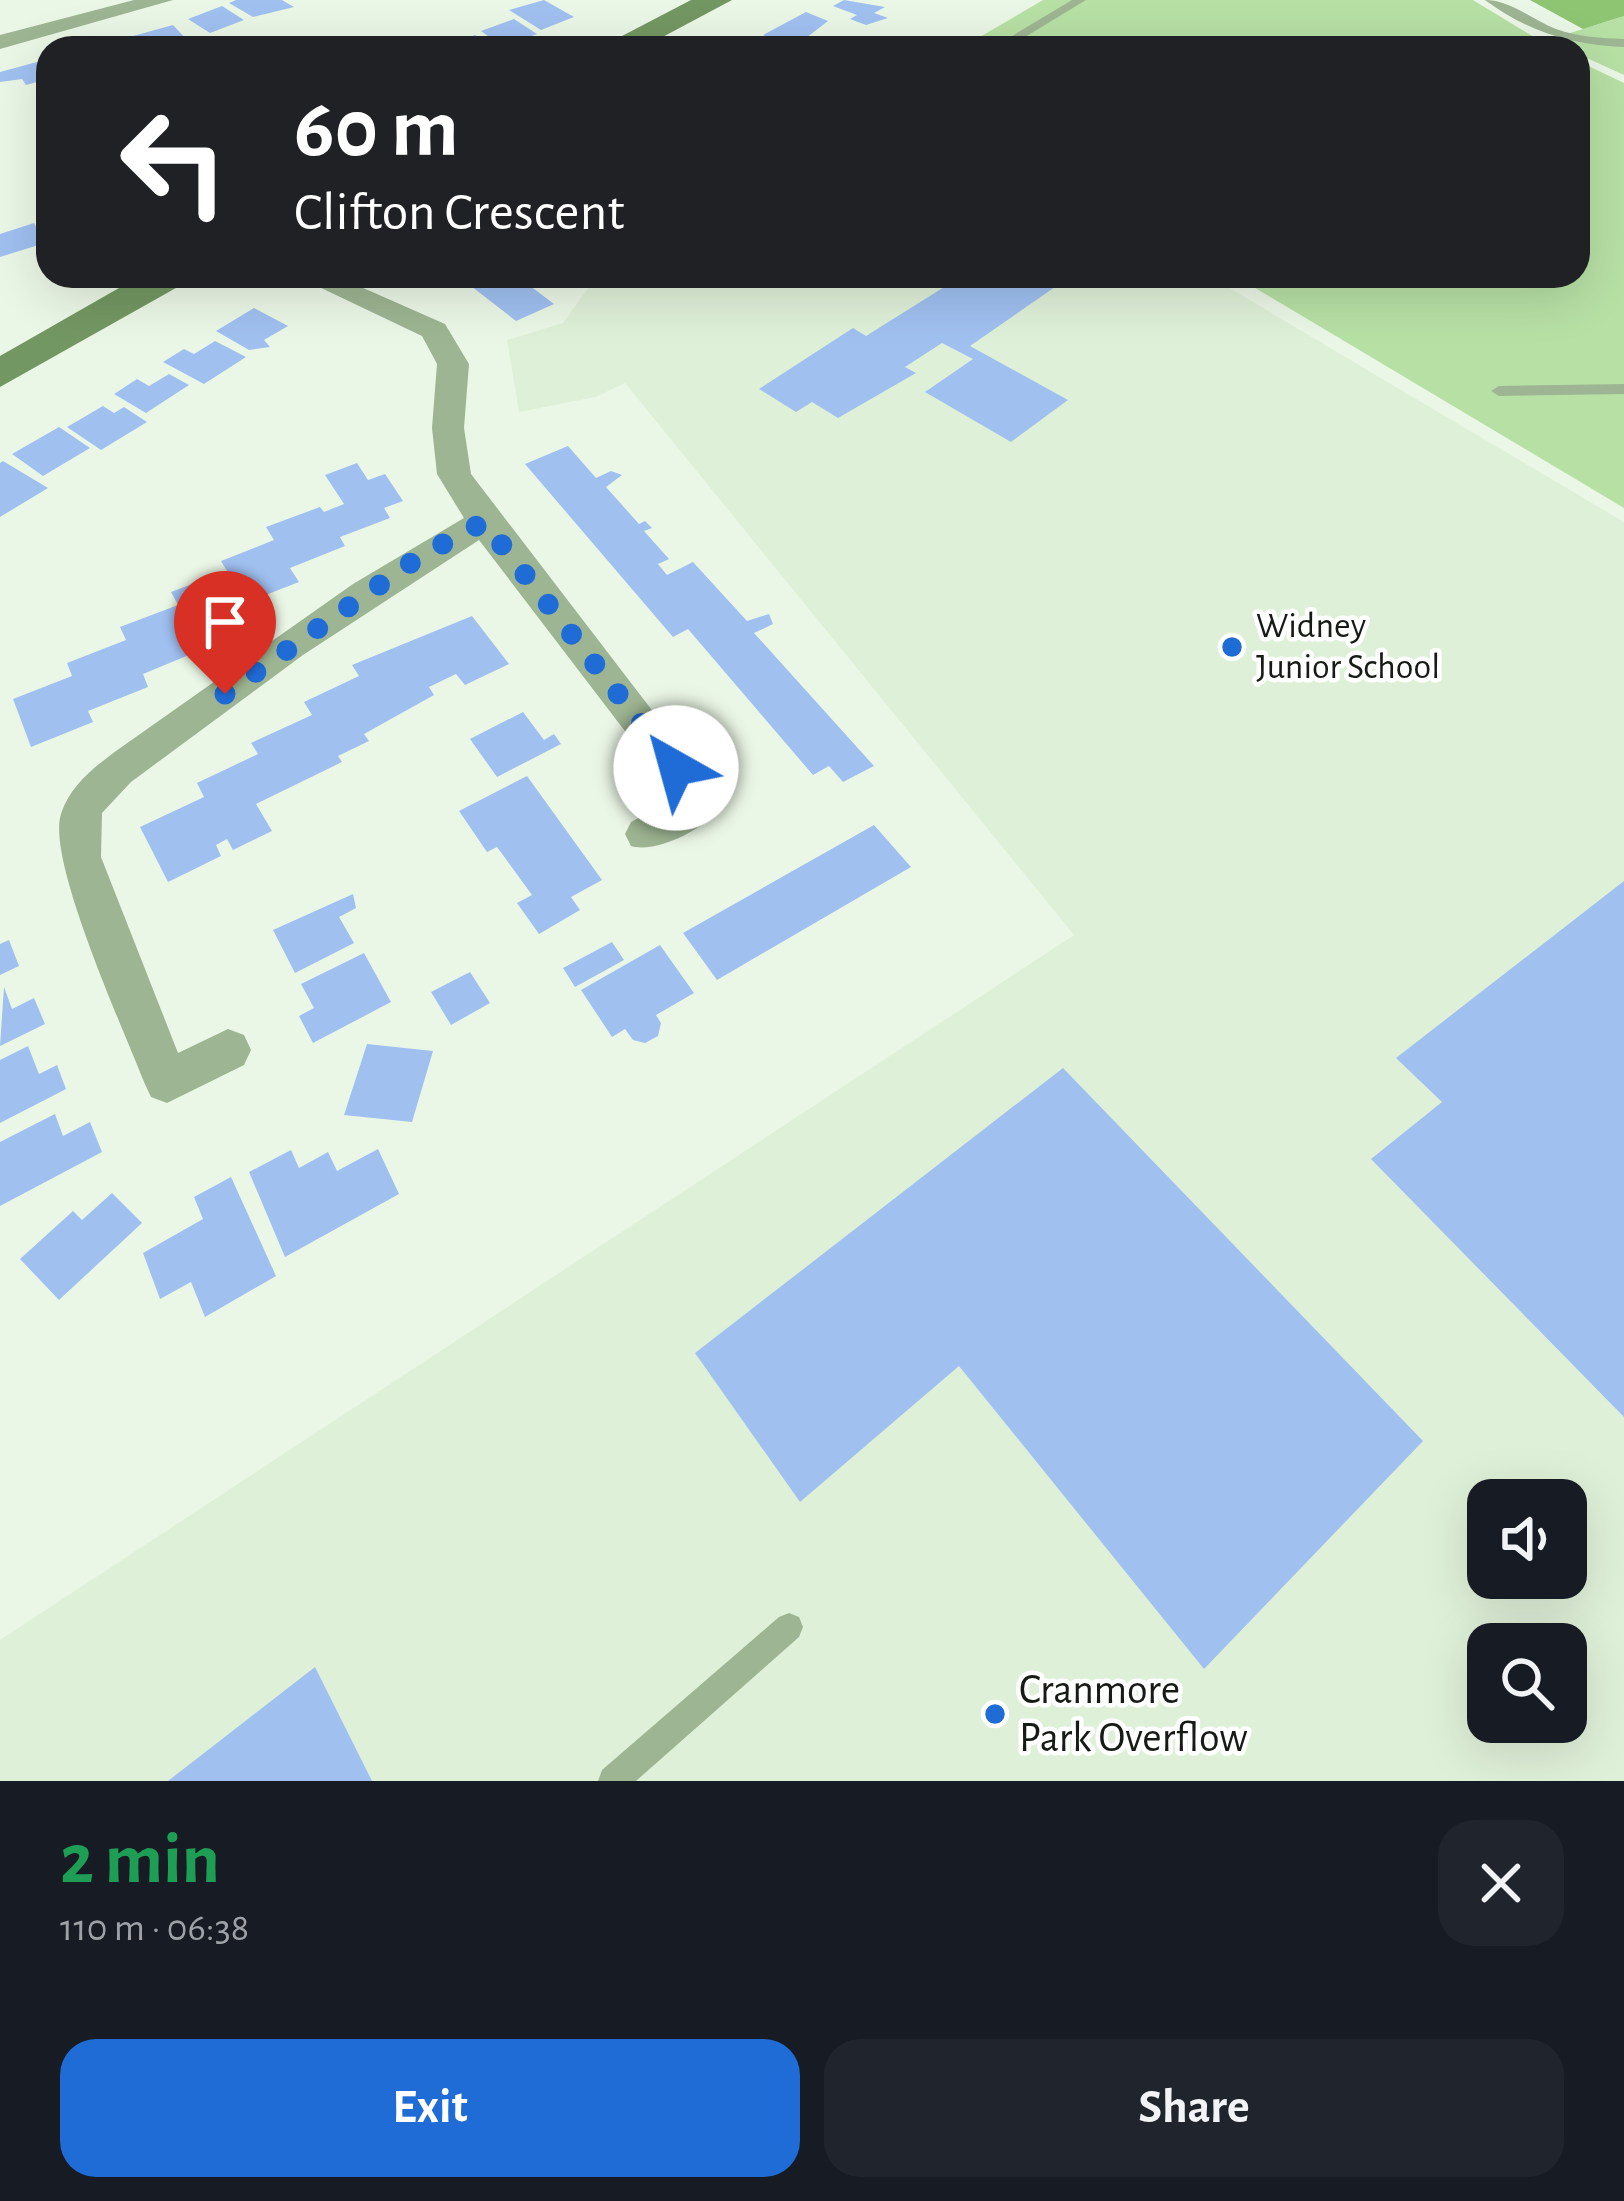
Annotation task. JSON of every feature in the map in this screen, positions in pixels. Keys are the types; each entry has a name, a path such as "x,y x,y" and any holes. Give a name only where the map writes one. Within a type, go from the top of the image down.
{"street":[{"path":"0,42 161,0"},
{"path":"641,36 716,0"},
{"path":"0,374 148,288"},
{"path":"338,288 434,330 453,364 448,428 454,474 484,522 703,803 645,834"},
{"path":"228,1050 167,1082 80,856 78,820 87,801 225,694 422,555 484,522"}],"lane":[{"path":"1018,36 1080,0"},
{"path":"1491,0 1530,27 1563,36"},
{"path":"1590,40 1624,43"},
{"path":"1499,392 1624,388"},
{"path":"613,1781 789,1627"}],"shaded area":[{"path":"588,288 1229,288 1624,522 1624,1781 0,1781 0,1640 1074,935 625,383 596,397 519,412 507,340 563,323"}],"green space":[{"path":"1043,0 1473,0 1532,36 982,36"},
{"path":"1530,0 1624,0 1624,16 1583,29"},
{"path":"1624,16 1624,75 1590,59 1590,36 1561,36"},
{"path":"1590,67 1624,83 1624,508 1255,288 1590,288"}],"building":[{"path":"282,0 294,7 253,17 229,3"},
{"path":"544,0 574,17 541,30 509,10"},
{"path":"844,0 885,7 874,13 888,18 866,25 850,19 857,15 833,6"},
{"path":"222,6 244,20 210,33 188,19"},
{"path":"806,12 828,21 809,36 763,35"},
{"path":"514,19 537,34 488,36 481,31"},
{"path":"173,25 183,36 133,36"},
{"path":"36,62 36,82 0,82 0,72"},
{"path":"34,223 36,246 0,257 0,234"},
{"path":"473,288 533,288 554,304 516,321"},
{"path":"943,288 1054,288 970,346 1068,400 1011,442 925,392 973,359 942,343 905,367 916,373 838,418 812,402 796,412 759,389 853,328 866,336"},
{"path":"254,308 288,326 264,340 270,347 249,350 216,331"},
{"path":"215,341 246,357 204,384 163,362 184,349 194,354"},
{"path":"169,374 189,385 146,413 114,394 137,379 149,386"},
{"path":"103,406 114,413 124,407 147,422 101,450 67,427"},
{"path":"59,427 90,448 43,476 12,454"},
{"path":"568,446 596,478 611,471 622,475 606,487 639,524 645,521 652,528 644,531 669,559 658,564 667,575 693,562 747,621 769,614 773,624 754,633 874,766 843,782 829,766 813,775 688,629 673,637 525,464"},
{"path":"0,463 48,488 0,517"},
{"path":"357,463 368,480 385,474 403,501 384,508 390,518 340,537 345,546 290,568 299,582 245,603 251,615 194,637 201,650 143,674 148,687 88,711 93,722 31,747 13,699 72,676 67,663 126,640 120,627 178,605 171,592 227,571 221,561 274,540 266,527 320,507 324,512 344,504 325,475"},
{"path":"472,616 509,664 465,685 456,674 429,687 434,695 364,734 369,741 338,756 342,762 256,804 272,831 233,850 227,839 216,845 221,856 168,882 140,827 204,797 197,783 258,754 251,743 312,715 304,702 359,676 352,665"},
{"path":"523,712 544,740 554,734 561,744 497,777 470,739"},
{"path":"527,776 602,880 571,897 580,910 539,934 517,903 532,895 497,847 487,852 459,811"},
{"path":"874,825 911,867 717,980 683,933"},
{"path":"1624,881 1624,1417 1371,1159 1442,1102 1396,1058"},
{"path":"353,894 356,908 339,917 354,943 295,973 273,930"},
{"path":"9,940 19,966 0,975 0,944"},
{"path":"612,942 624,960 575,987 563,968"},
{"path":"660,945 694,993 656,1015 661,1023 658,1036 645,1043 633,1040 625,1029 612,1037 581,990"},
{"path":"364,953 391,1002 313,1043 299,1016 314,1008 301,984"},
{"path":"470,972 490,1003 451,1025 431,992"},
{"path":"4,987 12,1009 34,998 45,1024 0,1046"},
{"path":"367,1044 433,1051 412,1122 344,1115"},
{"path":"28,1046 39,1074 57,1065 66,1089 0,1123 0,1060"},
{"path":"1063,1068 1423,1441 1204,1669 959,1366 800,1502 695,1353"},
{"path":"55,1114 63,1136 90,1122 102,1152 0,1206 0,1142"},
{"path":"378,1149 399,1194 285,1257 249,1172 291,1150 299,1168 328,1152 337,1171"},
{"path":"231,1177 276,1276 205,1317 191,1282 160,1299 143,1253 203,1219 194,1197"},
{"path":"112,1193 142,1223 59,1300 20,1259 73,1211 82,1220"},
{"path":"315,1667 372,1781 168,1781"}],"place":[{"name":"Widney Junior School","path":"1232,647"},
{"name":"Cranmore Park Overflow","path":"995,1714"}],"route":[{"path":"225,694 422,555 484,522 676,768"}]}
